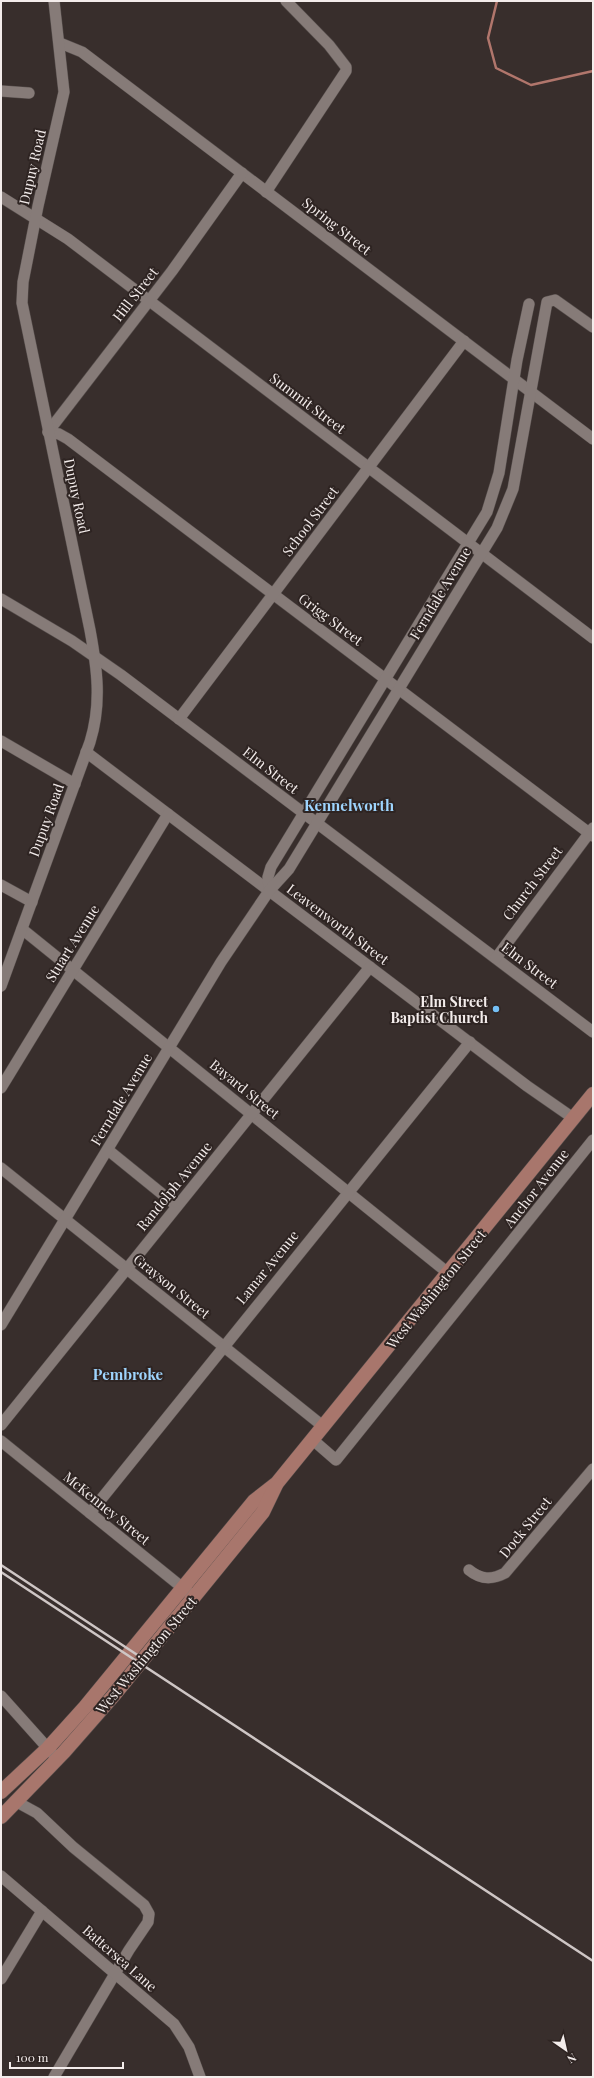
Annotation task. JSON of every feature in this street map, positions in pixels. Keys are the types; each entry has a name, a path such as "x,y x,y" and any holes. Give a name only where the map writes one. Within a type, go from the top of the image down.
{"main road":[{"name":"West Washington Street","path":"1,1792 48,1748 89,1702 254,1501 277,1483 593,1094"},
{"name":"West Washington Street","path":"1,1817 15,1801 58,1759 114,1695 263,1512 277,1483"}],"street":[{"name":"Dupuy Road","path":"1,986 86,752 97,714 99,696 95,657 22,303 23,282 64,92 60,43 54,1"},
{"path":"266,192 346,71 345,63 286,1"},
{"name":"Spring Street","path":"60,43 69,45 82,52 593,439"},
{"path":"1,91 29,94"},
{"name":"Hill Street","path":"48,432 148,302 242,173"},
{"name":"Summit Street","path":"1,198 36,218 68,239 148,302 593,638"},
{"name":"Ferndale Avenue","path":"1,1325 222,962 269,891 289,869 482,553 503,516 513,489 547,302 556,300 593,327"},
{"name":"Ferndale Avenue","path":"269,891 268,877 271,867 488,512 496,486 528,304"},
{"name":"School Street","path":"179,719 464,341"},
{"name":"Grigg Street","path":"48,432 59,434 68,439 592,832"},
{"name":"Elm Street","path":"1,599 72,641 95,657 593,1032"},
{"path":"1,741 74,784"},
{"name":"Leavenworth Street","path":"86,752 527,1086 573,1118"},
{"name":"Stuart Avenue","path":"1,1088 168,814"},
{"name":"Church Street","path":"496,958 592,832"},
{"path":"1,885 32,902"},
{"name":"Bayard Street","path":"22,929 252,1113 448,1273"},
{"name":"Randolph Avenue","path":"1,1425 370,967"},
{"name":"Lamar Avenue","path":"90,1513 348,1191 470,1042"},
{"name":"Anchor Avenue","path":"313,1440 336,1460 593,1140"},
{"path":"108,1150 177,1206"},
{"name":"Grayson Street","path":"1,1168 324,1427"},
{"name":"McKenney Street","path":"1,1441 194,1597"},
{"name":"Dock Street","path":"469,1570 481,1577 489,1578 505,1573 593,1469"},
{"path":"1,1696 58,1759"},
{"path":"15,1801 37,1813 48,1825 148,1910 148,1922 115,1973 54,2077"},
{"name":"Battersea Lane","path":"1,1876 174,2024 181,2033 195,2060 200,2077"},
{"path":"1,1979 42,1911"}],"waterway":[{"path":"497,1 488,38 496,68 531,85 593,71"}],"railway":[{"path":"1,1565 148,1662"},
{"path":"1,1572 593,1961"}],"place":[{"name":"Elm Street Baptist Church","path":"496,1009"}],"district":[{"name":"Kennelworth","path":"349,805"},
{"name":"Pembroke","path":"128,1374"}]}
